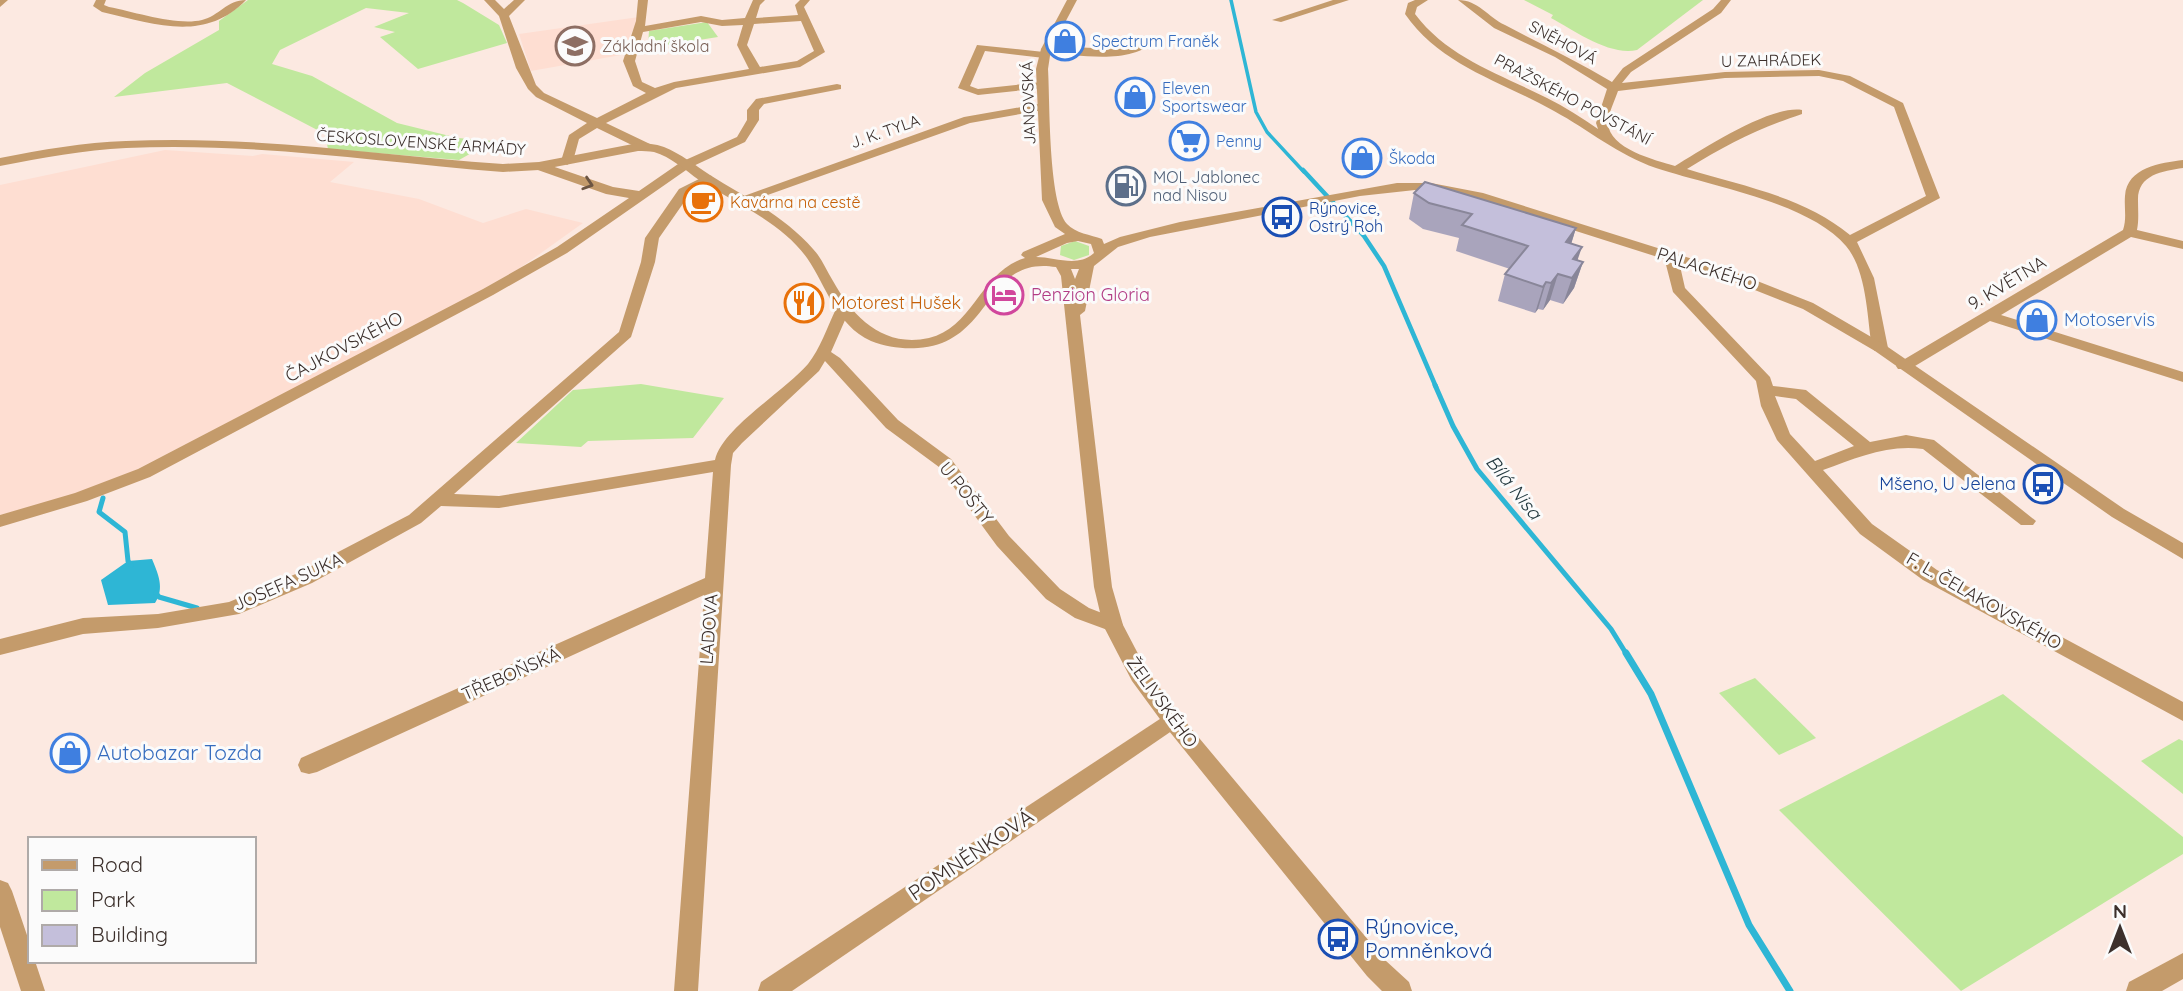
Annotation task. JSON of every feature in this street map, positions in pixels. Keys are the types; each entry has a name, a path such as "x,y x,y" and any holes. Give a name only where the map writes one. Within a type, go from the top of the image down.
{"street":[{"path":"101,0 98,6 106,10 187,25 213,20 241,0"},
{"path":"489,0 504,15 526,82 540,95 646,147 659,150 783,228 810,253 842,311 854,324 879,339 924,344 945,338 964,327 1004,274 1020,265 1045,260 1059,263 1095,259"},
{"path":"504,15 520,0"},
{"path":"643,0 629,61 636,84 655,93"},
{"path":"756,71 743,45 755,4 760,0"},
{"path":"567,161 573,138 593,122 655,93 674,85 800,64 820,52 799,7 804,0"},
{"name":"JANOVSKÁ","path":"1072,0 1045,52 1042,85 1047,171 1052,210 1062,227 1097,242 1095,259"},
{"path":"1277,20 1344,0"},
{"name":"PRAŽSKÉHO POVSTÁNÍ","path":"1423,0 1412,5 1410,14 1416,26 1442,50 1559,109 1637,156 1767,198 1812,216 1849,241 1865,272 1880,348"},
{"name":"SNĚHOVÁ","path":"1463,0 1498,26 1559,55 1613,88"},
{"path":"1609,140 1602,123 1613,88 1627,70 1717,11 1726,0"},
{"path":"638,30 705,19 719,23 805,18"},
{"path":"1042,85 978,92 964,88 981,47 1045,52 1121,51 1143,47 1152,39"},
{"name":"U ZAHRÁDEK","path":"1613,88 1725,75 1819,73 1846,78 1899,105 1933,198 1849,241"},
{"name":"ČAJKOVSKÉHO","path":"0,521 81,497 132,478 220,436 562,250 685,165 741,139 753,120 755,105 760,102 837,87"},
{"name":"J. K. TYLA","path":"740,200 968,120 1044,107"},
{"path":"1677,170 1728,138 1754,126 1798,113"},
{"name":"ČESKOSLOVENSKÉ ARMÁDY","path":"0,162 94,146 175,142 483,167 539,166 646,147"},
{"path":"2183,164 2143,174 2132,184 2130,196 2134,221 2129,232 2183,245"},
{"path":"539,166 611,191 639,195"},
{"name":"JANOVSKÁ","path":"1047,171 1041,206 1053,237 1049,256 1059,263"},
{"name":"JOSEFA SUKA","path":"0,648 83,626 158,621 232,609 305,578 415,519 626,334 642,285 652,238 684,192 707,179"},
{"path":"664,180 684,192"},
{"name":"PALACKÉHO","path":"1051,244 1063,237 1166,228 1399,187 1450,190 1478,196 1782,293 1880,348 2118,513 2183,552"},
{"name":"PALACKÉHO","path":"1095,259 1118,242 1166,228"},
{"name":"9. KVĚTNA","path":"1903,366 2129,232"},
{"path":"992,289 1002,268 1009,262 1051,244"},
{"name":"F. L. ČELAKOVSKÉHO","path":"1671,257 1678,289 1764,380 1769,406 1783,436 1866,528 1930,575 2183,712"},
{"name":"ŽELIVSKÉHO","path":"1076,346 1080,289 1095,259"},
{"name":"ŽELIVSKÉHO","path":"1059,263 1067,271 1103,587 1113,625 1139,675 1172,720 1376,968 1400,991"},
{"name":"LADOVA","path":"686,991 722,465 725,452 736,439 813,368 823,353 842,311"},
{"path":"1990,316 2183,377"},
{"name":"U POŠTY","path":"823,353 835,361 892,424 945,463 1003,541 1053,594 1082,614 1113,625"},
{"path":"1766,390 1800,394 1867,448"},
{"path":"1812,468 1867,448 1906,440 1928,444 2027,521"},
{"path":"438,499 499,502 722,465"},
{"name":"TŘEBOŇSKÁ","path":"309,765 712,583"},
{"name":"POMNĚNKOVÁ","path":"770,991 1172,720"},
{"path":"0,891 33,991"},
{"path":"2138,991 2183,965"}],"shaded area":[{"name":"Základní škola","path":"639,17 621,55 531,71 519,34"},
{"path":"165,150 253,156 262,154 354,162 330,182 419,199 483,223 526,209 583,223 520,268 435,316 126,475 77,495 0,515 0,185"}],"green space":[{"path":"248,0 457,0 463,3 499,25 507,43 418,69 380,37 395,32 374,27 409,13 366,8 280,50 272,64 312,76 397,123 458,138 493,141 459,160 328,149 325,134 227,83 114,97 145,73 219,30 219,21"},
{"path":"1524,0 1703,0 1637,50 1626,51 1593,41"},
{"path":"707,22 718,37 648,48 649,31"},
{"path":"1075,241 1089,246 1089,255 1074,260 1060,255 1061,246"},
{"path":"641,384 724,398 693,438 588,441 581,447 516,443 573,390"},
{"path":"1755,678 1816,738 1779,755 1719,693"},
{"path":"2003,694 2183,837 2183,854 1961,991 1779,810"},
{"path":"2179,739 2183,741 2183,794 2141,761"}],"water":[{"path":"152,559 160,586 155,603 108,605 101,580 128,561"}],"building":[{"path":"1425,182 1576,228 1566,242 1582,247 1573,259 1583,262 1572,278 1558,274 1551,283 1546,282 1543,287 1505,274 1528,246 1462,225 1472,214 1429,203 1414,193"}],"waterway":[{"name":"Bílá Nisa","path":"1231,0 1256,112 1267,132 1304,172"},
{"name":"Bílá Nisa","path":"1303,170 1364,236 1384,266 1436,387"},
{"name":"Bílá Nisa","path":"1435,385 1453,426 1477,469 1611,629 1627,655"},
{"path":"103,498 99,512 125,532 128,561 131,565"},
{"path":"156,593 159,597 197,608"},
{"name":"Bílá Nisa","path":"1626,653 1651,694 1749,925 1790,991"}],"place":[{"name":"Spectrum Franěk","path":"1065,41"},
{"name":"Základní škola","path":"575,46"},
{"name":"Eleven Sportswear","path":"1135,97"},
{"name":"Penny","path":"1189,141"},
{"name":"Škoda","path":"1362,158"},
{"name":"MOL Jablonec nad Nisou","path":"1126,186"},
{"name":"Kavárna na cestě","path":"703,202"},
{"name":"Rýnovice, Ostrý Roh","path":"1282,217"},
{"name":"Penzion Gloria","path":"1004,295"},
{"name":"Motorest Hušek","path":"804,303"},
{"name":"Motoservis","path":"2037,320"},
{"name":"Mšeno, U Jelena","path":"2043,484"},
{"name":"Autobazar Tozda","path":"70,753"},
{"name":"Rýnovice, Pomněnková","path":"1338,939"}]}
